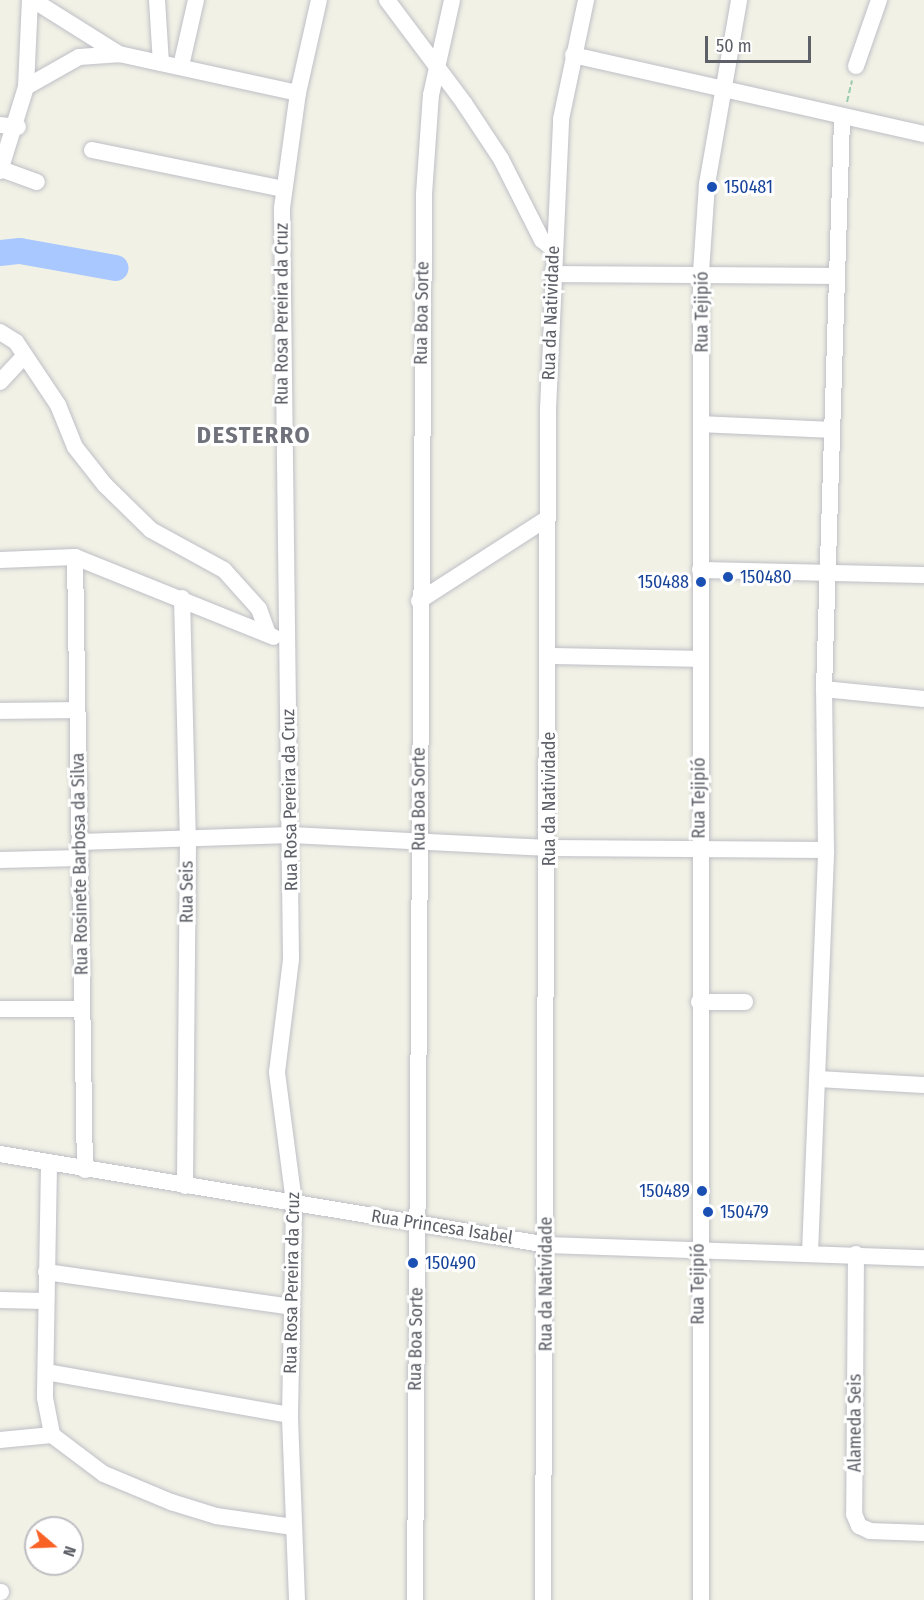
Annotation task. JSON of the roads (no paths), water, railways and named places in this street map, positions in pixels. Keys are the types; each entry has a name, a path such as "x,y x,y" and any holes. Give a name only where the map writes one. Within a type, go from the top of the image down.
{"street":[{"path":"37,182 1,170 18,128 26,87 31,0 119,54"},
{"path":"157,0 161,63"},
{"path":"181,66 196,0"},
{"name":"Rua Rosa Pereira da Cruz","path":"297,1600 290,1415 294,1202 277,1072 291,959 291,835 280,379 284,189 298,93 319,0"},
{"path":"387,0 501,159 542,240 553,249"},
{"name":"Rua Boa Sorte","path":"415,1600 419,601 424,183 437,67 452,0"},
{"name":"Rua da Natividade","path":"543,1600 550,848 546,519 552,274 561,119 586,0"},
{"name":"Rua Tejipió","path":"701,1600 698,1251 698,659 701,272 721,90 740,0"},
{"path":"856,66 879,0"},
{"path":"26,87 79,57 119,54 298,93"},
{"path":"573,55 842,119 924,134"},
{"path":"810,1253 826,850 824,689 835,276 842,119"},
{"path":"0,125 18,128"},
{"path":"92,150 284,189"},
{"path":"552,274 701,272 835,276"},
{"path":"0,332 24,356 58,405 75,447 105,485 152,530 224,570 259,609 268,634"},
{"path":"0,382 24,356"},
{"path":"701,424 831,430"},
{"path":"419,601 546,519"},
{"path":"0,560 75,557 182,598 287,644"},
{"name":"Rua Rosinete Barbosa da Silva","path":"75,557 85,1170"},
{"path":"700,570 827,569 924,575"},
{"name":"Rua Seis","path":"182,598 188,839 186,1186"},
{"path":"548,656 698,659"},
{"path":"824,689 924,699"},
{"path":"0,711 77,710"},
{"path":"0,860 188,839 291,835 550,848 826,850"},
{"path":"699,1002 745,1002"},
{"path":"0,1009 82,1009"},
{"path":"817,1079 924,1085"},
{"name":"Rua Princesa Isabel","path":"0,1154 85,1170 417,1221 548,1245 924,1258"},
{"path":"49,1164 45,1398 52,1436"},
{"name":"Alameda Seis","path":"856,1254 854,1514 859,1526 870,1531 924,1533"},
{"path":"46,1272 292,1307"},
{"path":"0,1300 45,1300"},
{"path":"46,1372 290,1415"},
{"path":"0,1440 52,1436 104,1474 171,1502 216,1516 293,1527"}],"waterway":[{"path":"0,253 20,251 115,268"}],"place":[{"name":"150481","path":"712,187"},
{"name":"150480","path":"728,577"},
{"name":"150488","path":"701,582"},
{"name":"150489","path":"702,1191"},
{"name":"150479","path":"708,1212"},
{"name":"150490","path":"413,1263"}],"district":[{"name":"DESTERRO","path":"254,436"}]}
